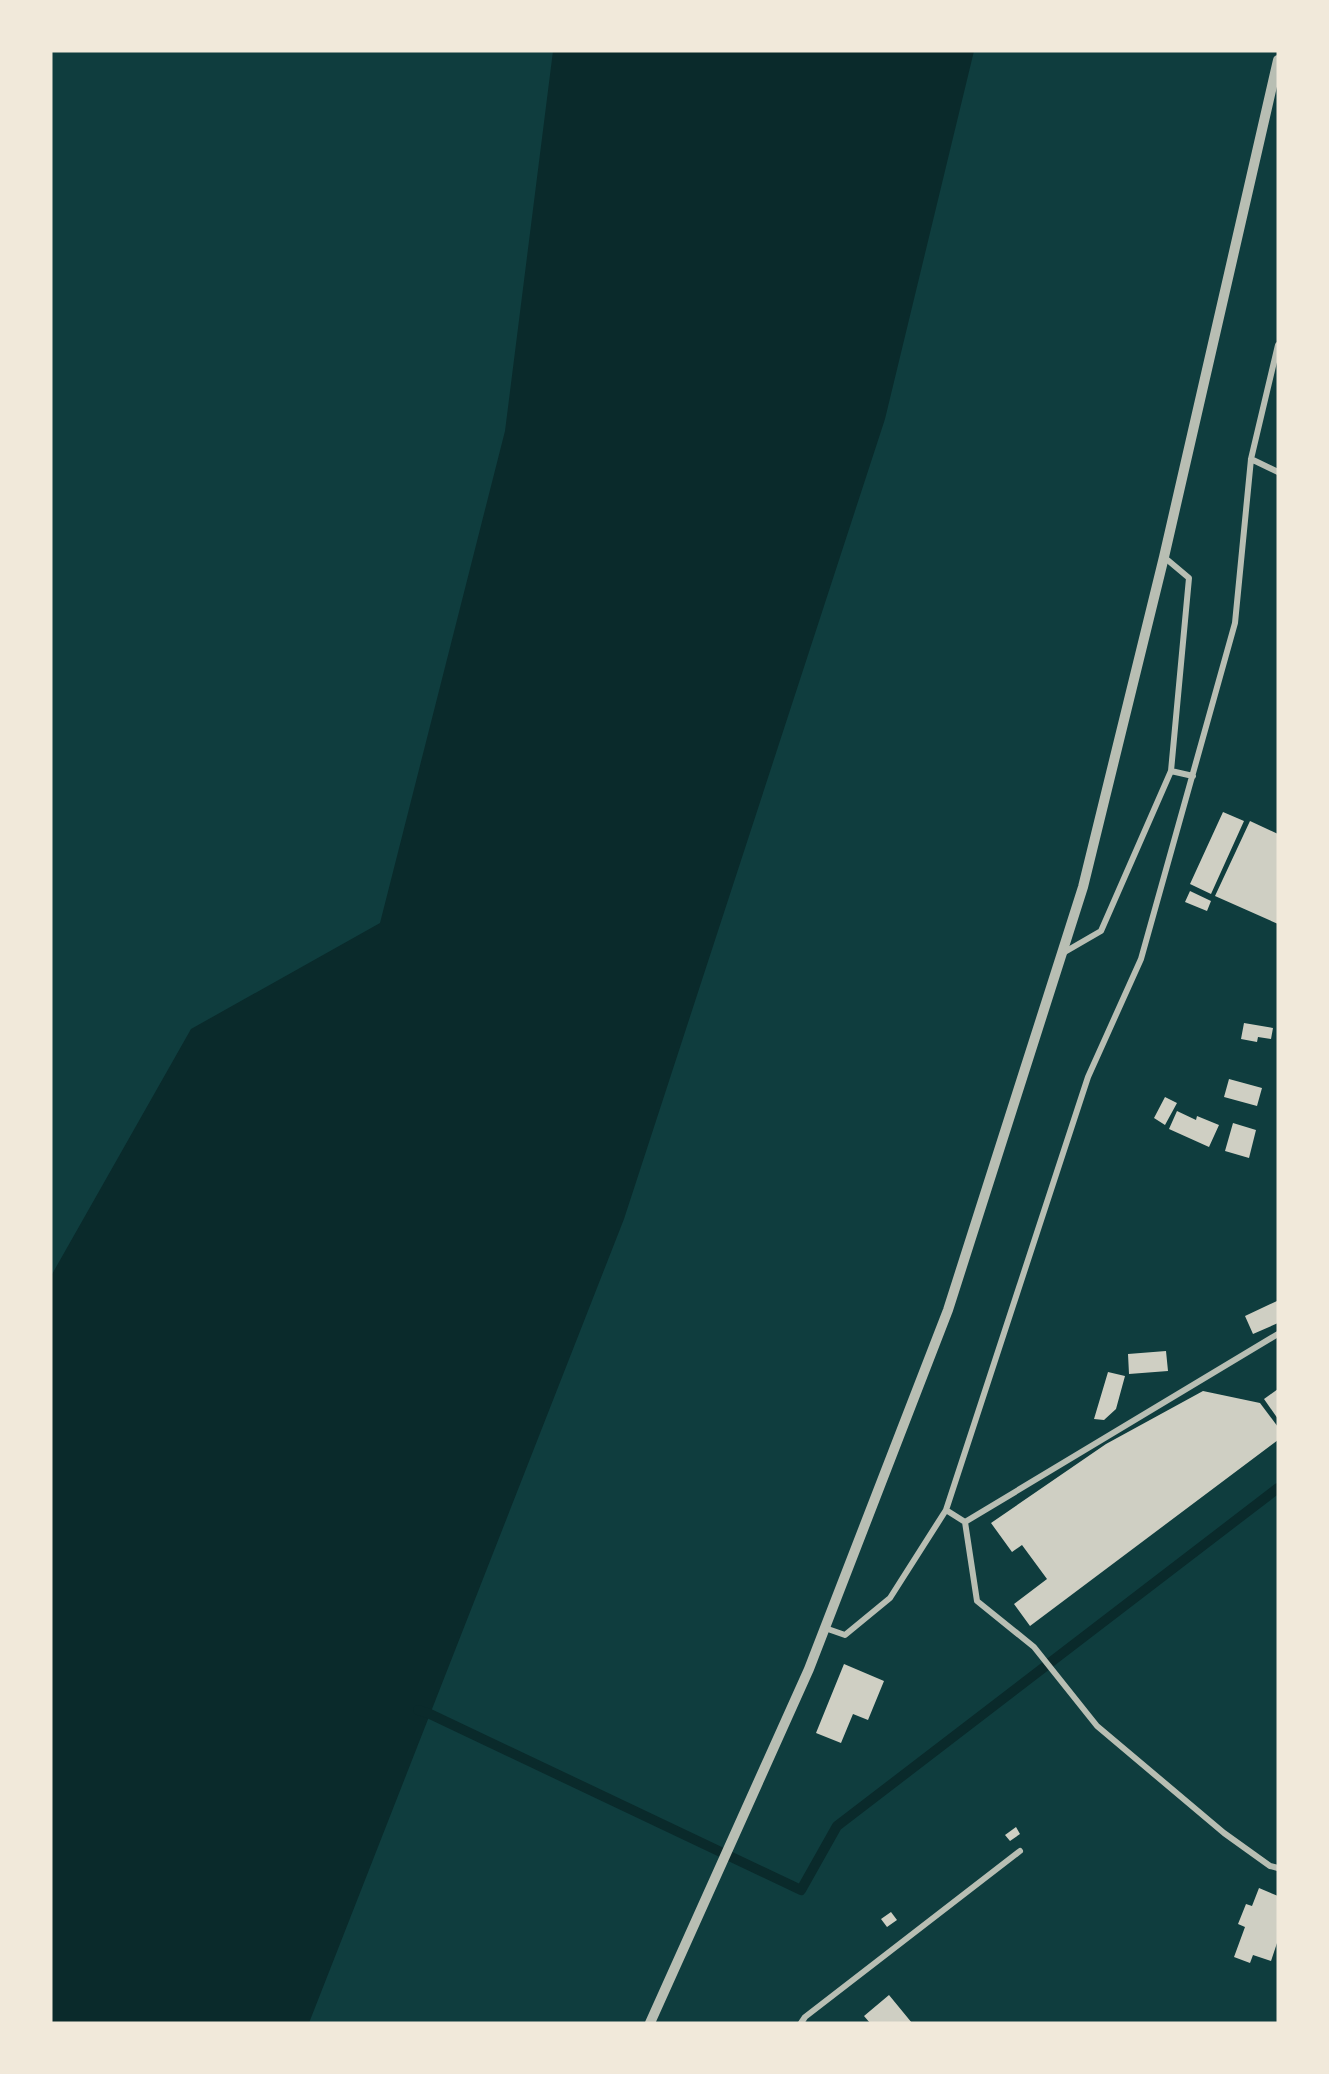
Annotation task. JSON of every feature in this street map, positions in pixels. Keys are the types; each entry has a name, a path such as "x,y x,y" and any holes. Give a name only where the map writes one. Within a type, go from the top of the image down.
{"street":[{"path":"650,2023 808,1669 948,1310 1083,887 1164,557 1278,60"},
{"path":"825,1628 845,1635 890,1599 945,1510 1088,1077 1141,959 1235,623 1251,459 1278,345"},
{"path":"1251,459 1278,472"},
{"path":"1062,953 1101,931 1172,771 1189,578 1164,557"},
{"path":"1172,771 1192,776"},
{"path":"965,1522 1278,1334"},
{"path":"945,1510 965,1522"},
{"path":"965,1522 977,1601 1035,1647 1097,1726 1224,1833 1270,1866 1278,1868"},
{"path":"801,2023 805,2017 1020,1851"}],"water":[{"path":"553,51 974,51 885,419 624,1219 309,2023 51,2023 51,1276 191,1029 380,923 505,431"}],"building":[{"path":"1223,812 1244,821 1211,894 1190,884"},
{"path":"1250,821 1278,834 1278,924 1215,896"},
{"path":"1190,891 1211,901 1207,911 1185,902"},
{"path":"1244,1023 1273,1028 1271,1039 1258,1037 1257,1042 1241,1039"},
{"path":"1229,1079 1262,1088 1257,1106 1224,1097"},
{"path":"1165,1097 1177,1103 1165,1125 1154,1118"},
{"path":"1177,1111 1196,1120 1197,1116 1219,1125 1209,1147 1169,1129"},
{"path":"1233,1123 1256,1130 1249,1158 1225,1151"},
{"path":"1277,1301 1278,1323 1253,1334 1245,1316"},
{"path":"1166,1351 1168,1371 1129,1374 1128,1354"},
{"path":"1108,1372 1125,1376 1116,1409 1104,1420 1094,1419"},
{"path":"1278,1389 1278,1419 1264,1399"},
{"path":"1203,1391 1260,1403 1278,1427 1278,1440 1030,1626 1014,1604 1047,1579 1022,1545 1012,1552 991,1523 1106,1444"},
{"path":"844,1664 884,1681 868,1720 853,1714 841,1743 816,1733"},
{"path":"1016,1827 1020,1834 1010,1841 1005,1835"},
{"path":"1259,1888 1278,1896 1278,1940 1271,1961 1253,1955 1250,1963 1234,1957 1245,1927 1238,1924 1246,1904 1252,1906"},
{"path":"891,1912 897,1920 887,1927 881,1919"},
{"path":"889,1995 912,2023 870,2023 864,2016"}],"waterway":[{"path":"418,1710 801,1890 837,1826 1278,1488"}]}
